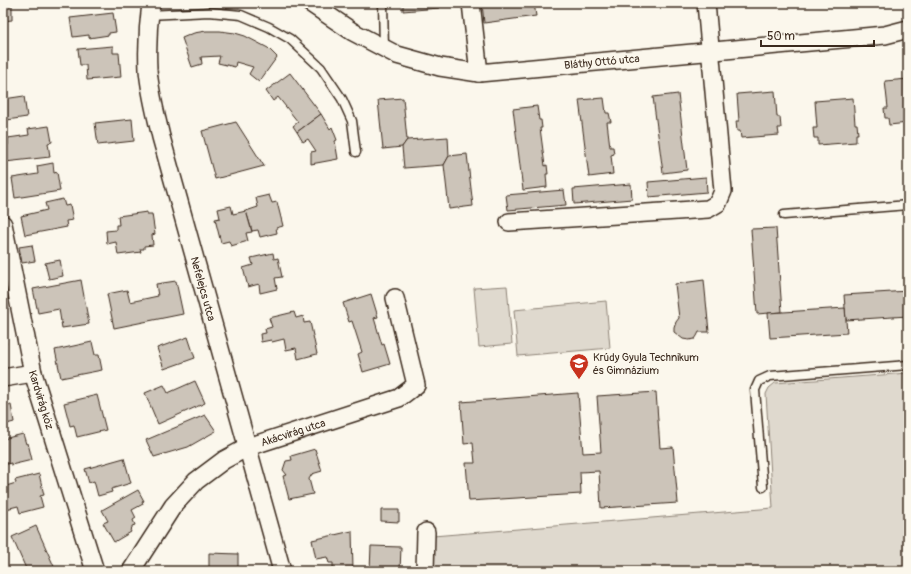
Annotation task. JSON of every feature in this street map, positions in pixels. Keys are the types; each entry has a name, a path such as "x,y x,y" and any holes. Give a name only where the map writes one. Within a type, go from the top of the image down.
{"street":[{"name":"Bláthy Ottó utca","path":"310,3 353,32 397,55 440,67 479,73 885,35 908,29"},
{"path":"471,3 479,73"},
{"path":"509,222 708,209 718,203 723,191 706,3"},
{"name":"Nefelejcs utca","path":"150,9 147,42 148,71 154,108 282,571"},
{"name":"Kardvirág köz","path":"3,224 33,373 95,571"},
{"name":"Akácvirág utca","path":"132,571 173,506 196,481 224,460 248,447 398,398 416,384 395,298"},
{"path":"3,378 33,373"},
{"path":"425,571 426,532"}],"lane":[{"path":"383,3 384,48"},
{"path":"150,9 241,15 269,27 290,39 321,68 342,99 352,121 356,152"},
{"path":"784,215 908,205"},
{"path":"762,487 755,390 759,381 770,376 908,365"}],"shaded area":[{"path":"507,286 512,344 479,347 474,288"},
{"path":"606,301 610,348 518,356 514,310"},
{"path":"908,373 908,571 431,571 433,536 773,508 766,394 769,388 775,383"}],"building":[{"path":"3,3 12,3 12,20 3,21"},
{"path":"403,3 439,3 439,8 403,11"},
{"path":"482,3 534,3 536,16 484,23"},
{"path":"625,3 672,3 625,7"},
{"path":"113,13 116,32 109,33 109,35 89,38 89,35 73,37 70,18"},
{"path":"220,31 245,36 268,48 277,57 259,82 249,74 253,67 236,62 235,67 218,63 220,56 201,57 202,64 192,67 182,38 194,33"},
{"path":"113,46 113,53 119,53 121,77 87,80 86,65 80,65 78,49"},
{"path":"290,73 321,114 297,132 293,126 298,122 278,97 273,101 266,91"},
{"path":"908,79 908,123 889,125 888,118 885,118 884,108 888,108 885,81"},
{"path":"775,91 777,117 780,117 781,128 778,128 779,135 741,138 740,131 737,131 736,121 739,121 737,94"},
{"path":"678,94 687,170 663,173 653,97"},
{"path":"24,96 27,117 7,120 4,99"},
{"path":"403,98 407,140 402,147 383,149 378,100"},
{"path":"604,98 606,113 609,113 611,122 607,122 610,147 613,147 614,154 611,155 613,174 589,177 579,100"},
{"path":"853,98 855,124 857,124 858,134 856,134 856,142 818,145 818,138 814,138 813,128 817,128 815,101"},
{"path":"537,106 539,120 541,120 542,128 540,128 545,166 547,165 547,187 523,190 513,109"},
{"path":"321,114 330,129 332,127 337,140 335,141 338,159 311,164 311,152 316,151 308,139 303,142 297,132"},
{"path":"132,119 134,141 98,145 95,123"},
{"path":"236,122 264,166 215,179 202,131"},
{"path":"49,126 52,142 48,143 50,157 5,162 3,145 8,145 8,138 29,135 28,129"},
{"path":"448,137 449,156 444,165 404,168 402,147 407,140"},
{"path":"467,154 473,206 449,209 444,165 449,156"},
{"path":"53,163 54,173 57,172 60,191 15,198 12,178 38,174 37,166"},
{"path":"706,177 707,192 649,197 648,182"},
{"path":"631,184 632,199 574,204 573,189"},
{"path":"564,190 566,205 508,210 506,195"},
{"path":"269,195 272,203 277,202 283,226 276,228 277,233 260,237 258,230 252,231 246,211 258,207 256,198"},
{"path":"63,199 65,206 70,205 73,220 66,221 67,227 25,235 21,216 47,210 45,203"},
{"path":"231,206 233,214 246,211 252,232 246,233 248,241 231,246 229,241 221,243 215,219 220,218 218,209"},
{"path":"147,212 147,214 152,214 155,234 152,235 153,245 144,246 144,249 140,249 141,252 118,255 116,242 107,244 106,231 116,230 116,225 119,225 118,216"},
{"path":"776,228 782,312 757,314 751,229"},
{"path":"32,245 35,261 22,263 19,247"},
{"path":"273,253 274,259 278,258 282,277 275,278 277,289 260,293 259,284 248,287 243,268 253,265 251,258"},
{"path":"60,260 63,276 49,279 45,263"},
{"path":"81,280 89,324 62,328 59,309 38,313 33,289"},
{"path":"704,280 709,332 699,332 695,339 683,339 674,332 676,322 679,318 675,284"},
{"path":"176,281 183,314 114,328 107,294 127,290 130,302 158,296 156,284"},
{"path":"908,291 908,316 846,320 844,295"},
{"path":"371,294 378,317 374,318 382,345 384,344 390,364 363,372 358,354 362,352 352,321 349,322 343,303"},
{"path":"845,308 847,333 770,338 768,313"},
{"path":"294,312 296,318 303,316 304,323 310,322 317,354 298,359 296,348 286,350 284,339 272,342 271,340 261,342 260,334 266,333 265,329 272,327 269,318"},
{"path":"3,331 6,344 3,345"},
{"path":"188,337 195,358 164,369 157,348"},
{"path":"92,342 95,355 99,355 102,370 61,378 55,350"},
{"path":"195,381 205,403 158,424 145,393 164,385 168,393"},
{"path":"656,392 660,448 673,447 678,503 601,508 599,471 580,472 581,494 469,501 466,463 475,463 473,443 464,444 461,402 578,393 583,453 601,452 597,396"},
{"path":"97,395 106,430 77,437 74,425 70,426 64,403"},
{"path":"11,405 14,422 3,425 3,406"},
{"path":"205,415 216,431 188,447 154,457 146,440"},
{"path":"23,434 26,444 28,443 32,460 11,465 11,463 3,465 3,439"},
{"path":"315,449 322,471 312,474 309,479 313,494 289,499 283,476 287,475 283,470 286,461 292,460 291,456"},
{"path":"124,458 131,483 111,489 112,492 98,496 94,481 89,483 85,469"},
{"path":"39,474 44,495 40,496 43,507 20,513 18,506 6,509 3,497 3,487 16,483 15,480"},
{"path":"138,490 144,501 142,502 143,504 132,510 136,518 133,520 135,525 132,526 130,530 131,532 114,542 103,523 108,521 102,510"},
{"path":"381,510 399,510 399,522 381,521"},
{"path":"36,526 56,571 27,571 12,537"},
{"path":"352,531 353,570 333,571 333,563 329,563 327,557 316,559 312,540"},
{"path":"371,546 401,547 400,571 370,571"},
{"path":"209,553 238,554 238,571 209,571"}],"place":[{"name":"Krúdy Gyula Technikum és Gimnázium","path":"579,380"}]}
